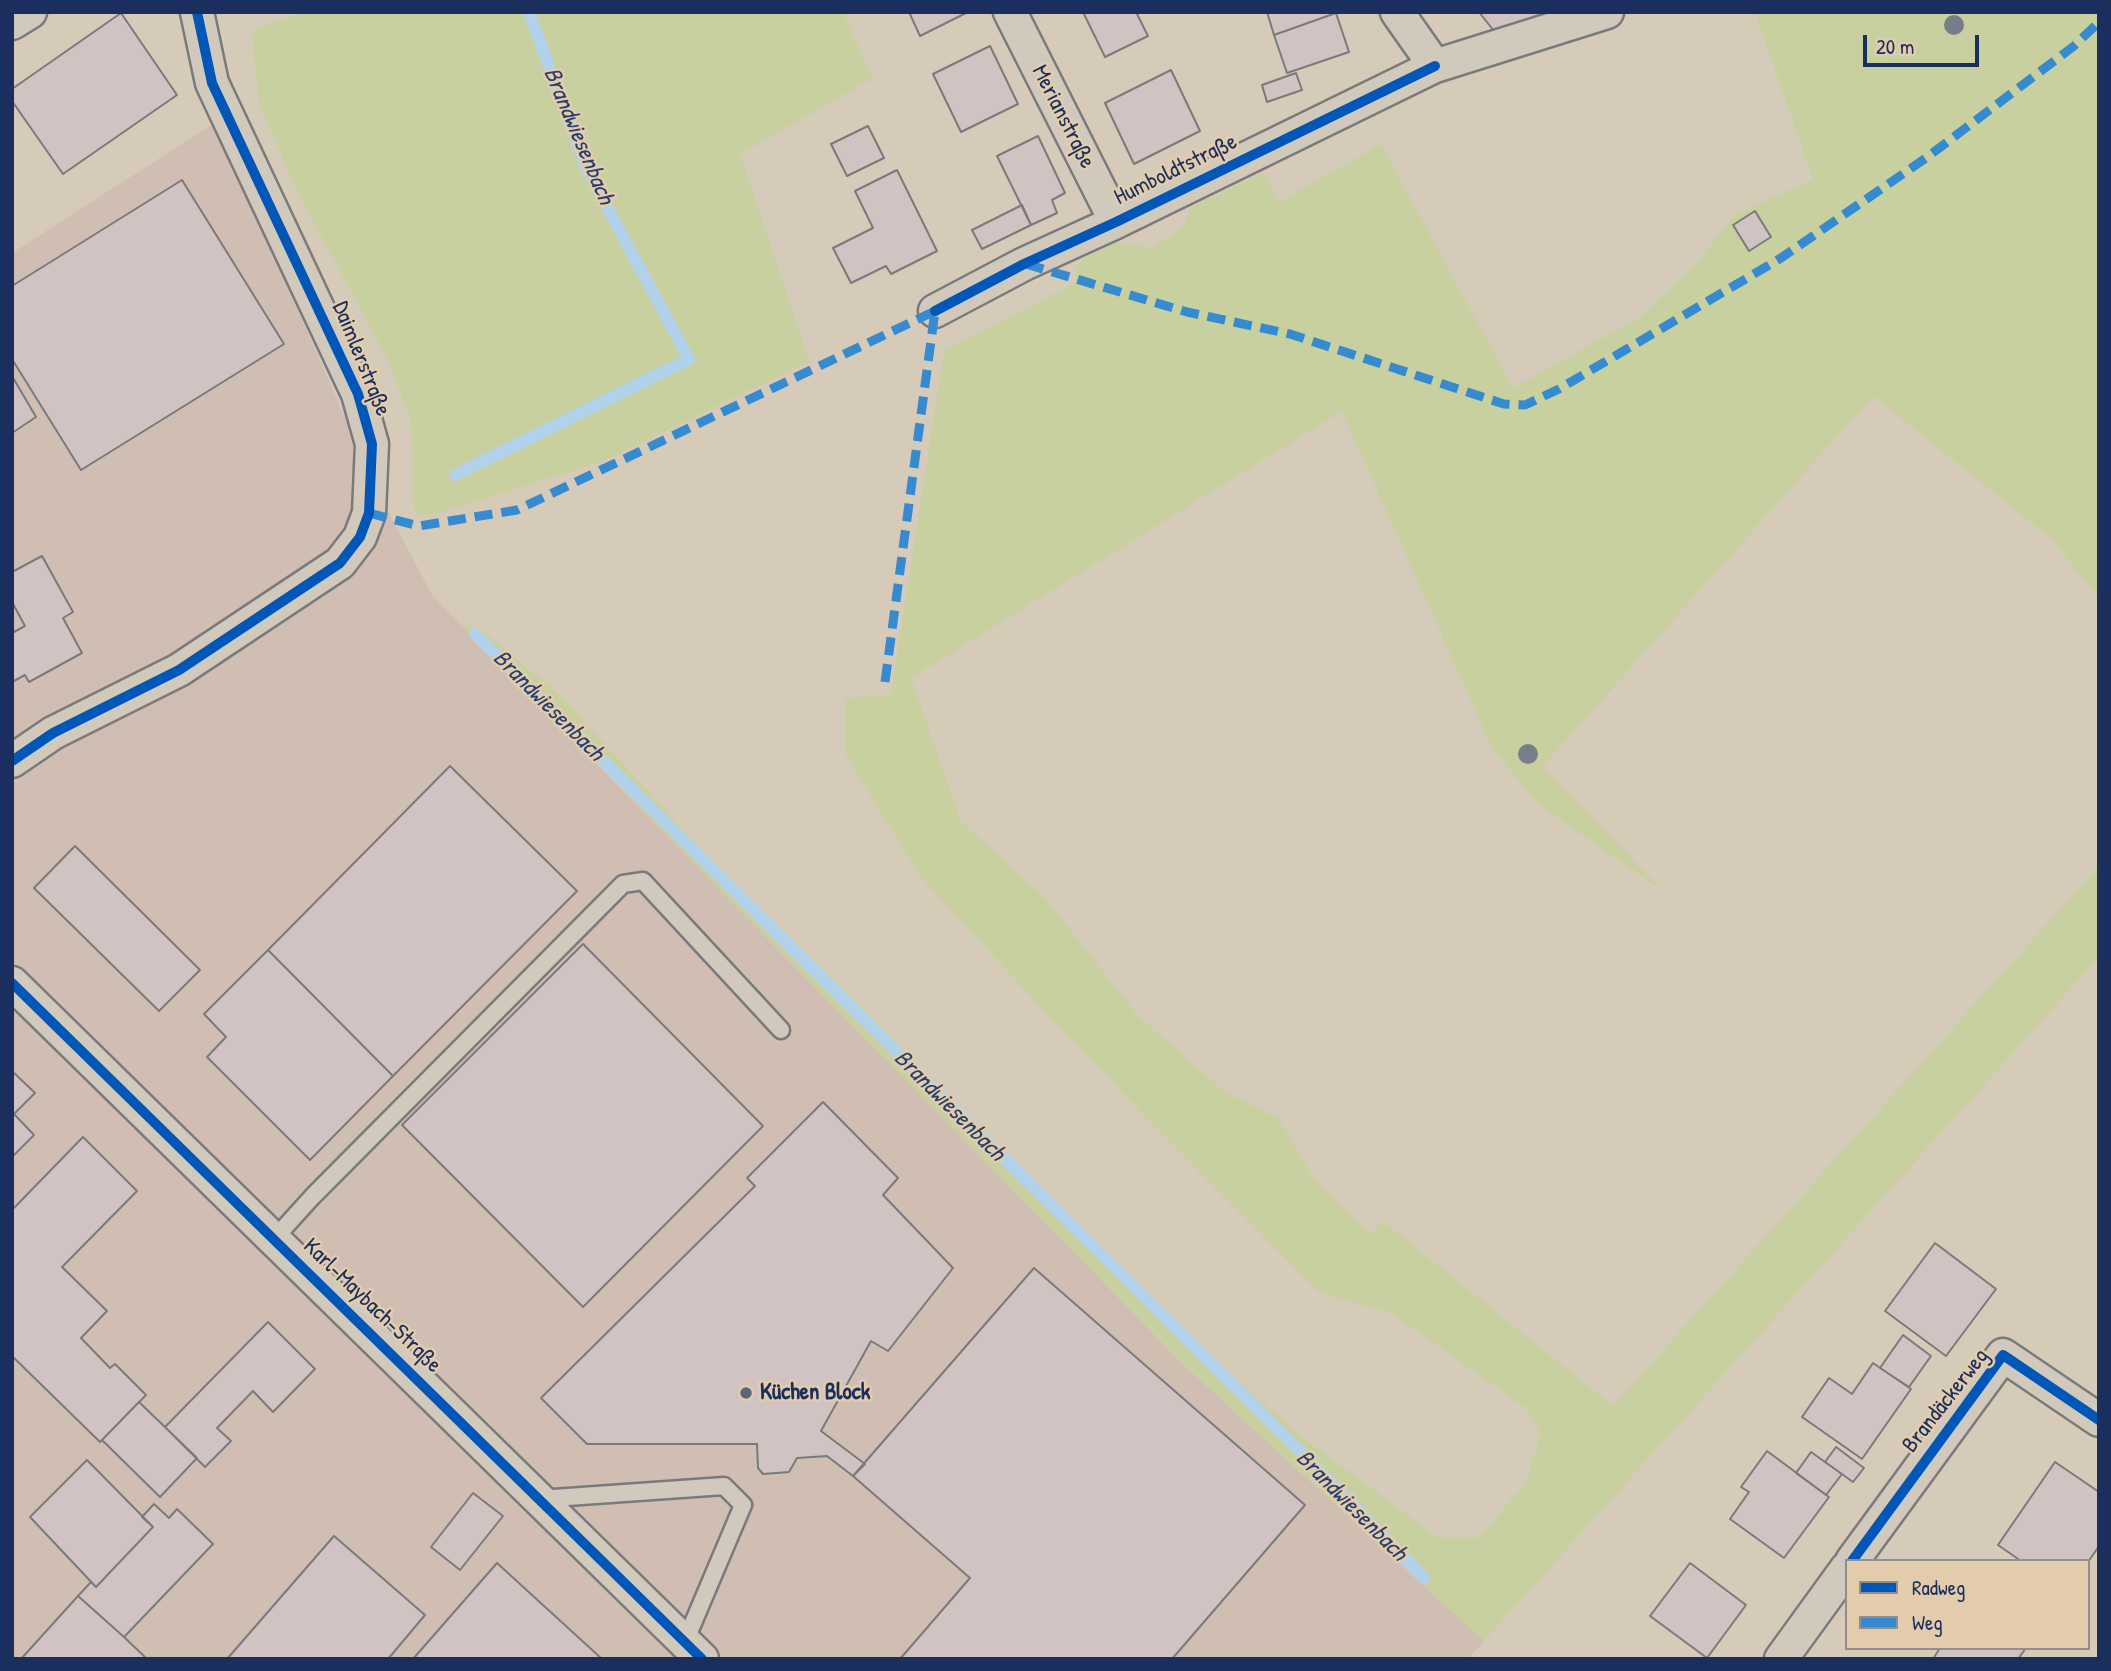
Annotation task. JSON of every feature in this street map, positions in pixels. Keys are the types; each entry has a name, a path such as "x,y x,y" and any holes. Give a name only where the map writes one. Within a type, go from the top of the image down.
{"street":[{"path":"12,23 30,12"},
{"name":"Daimlerstraße","path":"12,761 53,733 178,670 340,563 360,537 369,513 372,444 358,394 212,83 197,12"},
{"name":"Merianstraße","path":"1010,12 1116,222"},
{"path":"1397,12 1436,66"},
{"name":"Humboldtstraße","path":"934,311 1024,264 1436,66 1607,12"},
{"name":"Karl-Maybach-Straße","path":"12,983 694,1650"},
{"name":"Brandäckerweg","path":"1853,1559 2003,1355 2099,1420"},
{"path":"1781,1659 1845,1572"}],"lane":[{"path":"274,1239 313,1196 623,884 643,881 781,1030"},
{"path":"539,1499 724,1486 743,1505 694,1650"}],"shaded area":[{"path":"216,122 377,491 432,595 1186,1367 1484,1641 1468,1659 12,1659 12,253"}],"green space":[{"path":"303,12 843,12 873,78 740,154 809,361 606,460 432,515 417,514 413,505 412,425 391,366 295,187 259,102 252,32"},
{"path":"1755,12 2099,12 2099,599 2052,539 1873,396 1542,767 1665,892 1539,805 1492,748 1342,411 911,678 961,822 1045,898 1138,1016 1226,1093 1278,1118 1313,1178 1370,1234 1383,1221 1613,1406 2099,866 2099,957 1484,1641 1186,1367 459,623 483,631 559,694 847,1009 1110,1271 1306,1440 1437,1537 1478,1538 1525,1485 1541,1433 1526,1408 1391,1313 1319,1292 1158,1130 920,876 845,753 845,698 891,695 944,351 1075,283 1077,264 1115,241 1152,248 1183,227 1191,207 1263,173 1279,202 1381,144 1513,388 1640,317 1697,262 1735,215 1813,179"}],"building":[{"path":"909,12 968,12 920,36"},
{"path":"1083,12 1136,12 1148,36 1105,57"},
{"path":"1267,12 1335,12 1336,13 1274,35"},
{"path":"1479,12 1554,12 1494,31"},
{"path":"121,13 177,95 63,174 12,101 12,89"},
{"path":"1336,13 1349,52 1287,73 1274,35"},
{"path":"990,46 1018,104 961,132 933,74"},
{"path":"1171,70 1200,131 1134,164 1105,103"},
{"path":"1296,73 1302,90 1267,102 1262,85"},
{"path":"868,126 884,158 847,176 831,144"},
{"path":"1038,136 1065,193 1052,200 1057,213 1031,225 997,156"},
{"path":"897,170 937,251 891,274 886,266 851,283 833,248 873,228 855,191"},
{"path":"182,180 284,344 81,470 12,359 12,286"},
{"path":"1022,205 1031,225 982,249 972,230"},
{"path":"1755,211 1771,237 1749,251 1733,225"},
{"path":"12,376 36,417 12,433"},
{"path":"42,556 73,612 63,618 82,653 29,682 25,675 12,682 12,633 25,626 12,602 12,572"},
{"path":"450,766 577,891 393,1076 268,950"},
{"path":"75,846 200,970 159,1011 34,888"},
{"path":"583,944 763,1126 583,1307 402,1125"},
{"path":"268,950 393,1076 310,1160 207,1057 226,1037 204,1014"},
{"path":"12,1071 35,1093 14,1114 34,1135 12,1157"},
{"path":"823,1102 898,1178 883,1195 953,1268 888,1351 871,1341 821,1431 865,1464 853,1476 827,1456 797,1458 789,1472 763,1474 758,1468 757,1444 587,1444 541,1398 755,1186 747,1178"},
{"path":"83,1137 137,1191 62,1267 107,1311 81,1338 110,1368 115,1364 146,1395 100,1442 12,1356 12,1210"},
{"path":"1935,1243 1996,1289 1946,1356 1885,1311"},
{"path":"1034,1268 1305,1505 1172,1659 900,1659 970,1578 853,1476"},
{"path":"268,1322 315,1369 273,1412 253,1391 217,1428 231,1441 205,1467 165,1427"},
{"path":"1903,1335 1931,1356 1909,1387 1880,1368"},
{"path":"1873,1363 1911,1389 1862,1459 1802,1417 1829,1378 1852,1394"},
{"path":"139,1402 197,1458 160,1497 102,1440"},
{"path":"1836,1447 1864,1468 1853,1482 1825,1462"},
{"path":"1767,1451 1829,1497 1784,1558 1730,1519 1749,1492 1741,1487"},
{"path":"1811,1452 1842,1474 1826,1495 1796,1473"},
{"path":"87,1460 153,1527 96,1587 30,1517"},
{"path":"2055,1462 2099,1492 2099,1546 2090,1559 2018,1559 1998,1545"},
{"path":"473,1493 503,1516 460,1570 431,1547"},
{"path":"154,1504 169,1518 177,1509 213,1544 124,1637 78,1596 91,1582 96,1587 153,1527 142,1517"},
{"path":"334,1536 425,1615 388,1659 227,1659"},
{"path":"497,1563 602,1659 413,1659"},
{"path":"1690,1563 1746,1605 1707,1658 1650,1616"},
{"path":"78,1596 124,1637 147,1659 21,1659"},
{"path":"1939,1650 2025,1650 2018,1659 1933,1659"}],"waterway":[{"name":"Brandwiesenbach","path":"455,475 689,359 586,168 529,12"},
{"name":"Brandwiesenbach","path":"475,634 1322,1473 1424,1578"}],"marked path":[{"path":"1026,264 1187,312 1290,334 1504,404 1525,405 1559,389 1781,258 1926,158 2074,46 2099,22"},
{"path":"369,513 419,526 517,510 935,311"},
{"path":"885,682 935,311"}],"cycle path":[{"path":"12,761 53,733 179,670 340,563 360,537 369,513 372,444 358,394 212,83 197,12"},
{"path":"935,311 1024,264 1435,66"},
{"path":"12,983 702,1659"},
{"path":"1853,1559 2003,1355 2099,1420"}],"place":[{"name":"Küchen Block","path":"746,1393"}]}
